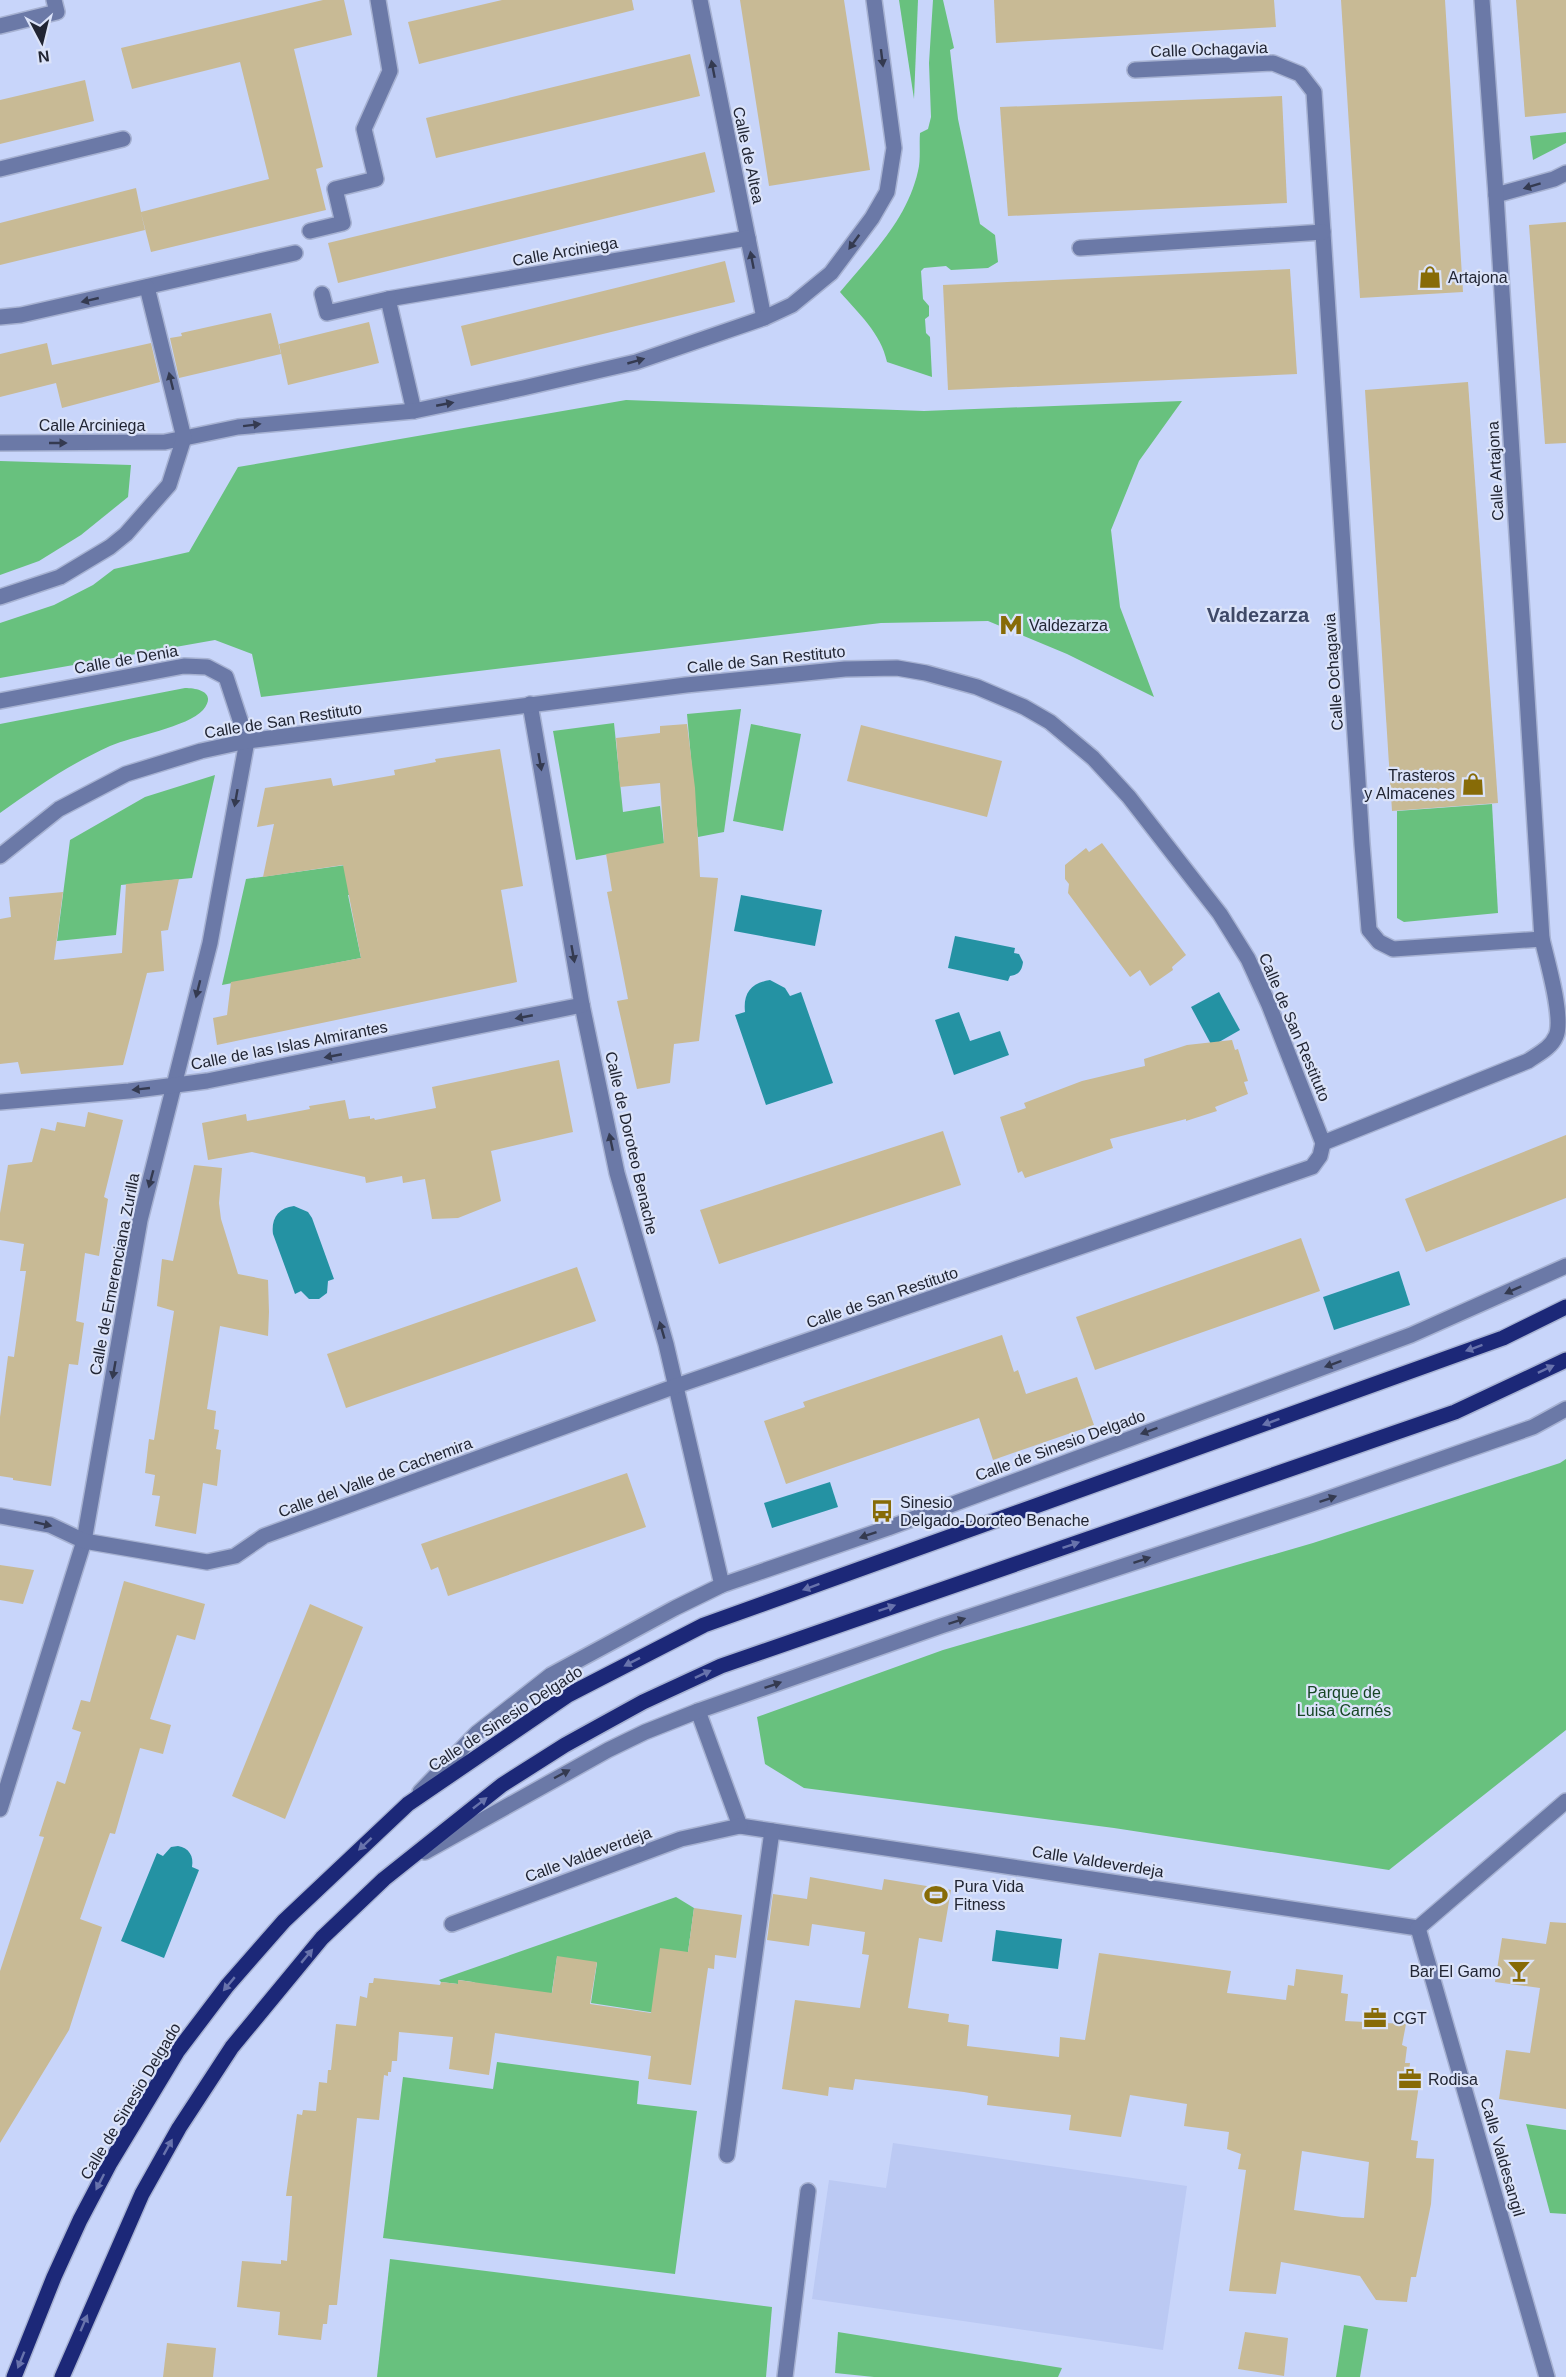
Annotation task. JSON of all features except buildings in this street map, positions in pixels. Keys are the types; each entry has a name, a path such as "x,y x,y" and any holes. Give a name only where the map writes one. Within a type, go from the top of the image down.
{"main road":[{"name":"Calle de Sinesio Delgado","path":"14,2377 54,2277 80,2220 110,2163 177,2052 227,1986 284,1921 408,1804 568,1695 704,1625 1492,1342 1566,1307"},
{"path":"62,2377 142,2194 179,2128 214,2073 322,1938 384,1879 502,1785 565,1745 643,1702 721,1666 1455,1412 1566,1359"}],"street":[{"path":"0,26 57,12 54,0"},
{"path":"310,231 343,223 335,189 376,179 364,129 390,71 378,0"},
{"name":"Calle de Altea","path":"700,0 764,318"},
{"name":"Calle Arciniega","path":"0,443 165,442 238,427 414,411 636,362 764,318 792,305 831,273 872,218 887,192 894,148 874,0"},
{"name":"Calle Artajona","path":"1482,0 1542,939"},
{"name":"Calle Ochagavia","path":"1135,70 1273,63 1300,74 1314,92 1369,930 1379,942 1393,950 1542,939"},
{"path":"0,169 123,140"},
{"path":"1496,195 1554,179 1566,173"},
{"path":"1080,248 1323,232"},
{"name":"Calle Arciniega","path":"322,294 327,313 388,299 748,238"},
{"path":"0,317 21,315 295,253"},
{"path":"0,597 60,577 110,548 126,534 169,484 184,438 147,287"},
{"path":"388,299 414,411"},
{"name":"Calle de Denia","path":"0,701 184,666 207,667 226,677 246,741"},
{"name":"Calle de San Restituto","path":"0,856 59,810 126,774 201,751 246,741 530,704 797,673 897,668 926,673 977,687 1024,707 1072,739 1110,775 1220,914 1248,959 1265,995 1323,1143 1320,1156 1312,1167 676,1386"},
{"name":"Calle de Doroteo Benache","path":"530,704 582,1005 617,1173 676,1386 722,1586"},
{"name":"Calle de Emerenciana Zurilla","path":"0,1809 84,1541 140,1220 210,943 246,741"},
{"path":"1323,1143 1528,1061 1545,1050 1556,1037 1560,1020 1542,939"},
{"name":"Calle de las Islas Almirantes","path":"0,1102 207,1081 582,1005"},
{"name":"Calle de Sinesio Delgado","path":"408,1804 477,1733 551,1675 675,1608 722,1586 888,1528 1411,1335 1566,1266"},
{"name":"Calle del Valle de Cachemira","path":"0,1516 50,1525 84,1541 207,1562 235,1556 264,1536 676,1386"},
{"path":"402,1865 599,1755 645,1732 698,1711 941,1626 1356,1489 1533,1427 1566,1409"},
{"path":"698,1711 740,1826"},
{"path":"1418,1928 1566,1801"},
{"name":"Calle Valdeverdeja","path":"452,1924 681,1839 740,1826 1418,1928"},
{"path":"727,2156 772,1831"},
{"name":"Calle Valdesangil","path":"1418,1928 1547,2377"},
{"path":"785,2377 808,2191"}],"shaded area":[{"path":"741,895 822,910 815,946 734,931"},
{"path":"955,936 1015,948 1014,953 1019,954 1023,962 1021,970 1010,976 1008,981 948,968"},
{"path":"770,980 785,988 790,996 801,992 833,1083 766,1105 735,1015 745,1012 745,999 753,986"},
{"path":"1219,992 1240,1030 1212,1046 1191,1007"},
{"path":"959,1012 970,1041 1000,1031 1009,1055 954,1075 935,1020"},
{"path":"294,1206 308,1212 312,1218 334,1279 328,1281 327,1293 319,1299 309,1299 301,1291 295,1294 273,1234 273,1224 277,1215 284,1209"},
{"path":"1399,1271 1410,1305 1334,1330 1323,1297"},
{"path":"830,1482 838,1507 772,1528 764,1503"},
{"path":"178,1846 190,1853 192,1867 199,1870 164,1958 121,1941 157,1853 163,1856 171,1847"},
{"path":"996,1930 1062,1939 1058,1969 992,1961"},
{"path":"893,2143 1187,2186 1163,2350 812,2299 829,2180 886,2188"}],"green space":[{"path":"899,0 918,0 914,99"},
{"path":"933,0 943,0 954,48 950,50 958,119 980,224 995,235 998,262 988,268 951,270 946,266 924,268 921,271 923,299 929,306 929,316 925,319 926,333 930,337 932,377 887,362 874,333 840,292 897,221 913,189 919,166 920,133 928,129 931,117 929,63"},
{"path":"1566,132 1566,143 1533,160 1530,136"},
{"path":"626,400 924,411 1182,401 1139,461 1111,530 1120,607 1154,697 1067,654 988,621 881,623 261,697 252,654 215,640 0,678 0,623 54,605 93,585 114,569 189,552 238,467"},
{"path":"0,461 131,465 128,497 81,535 39,561 0,575"},
{"path":"185,688 201,690 207,696 207,704 196,716 95,753 53,777 0,813 0,724"},
{"path":"741,709 724,832 698,837 687,714"},
{"path":"614,723 623,812 660,806 664,844 576,860 553,731"},
{"path":"751,724 801,734 783,831 733,821"},
{"path":"215,775 192,878 121,885 116,935 57,941 70,840 145,797"},
{"path":"1492,804 1498,913 1404,922 1397,918 1397,811"},
{"path":"346,865 352,895 348,895 361,958 222,985 246,879"},
{"name":"Parque de Luisa Carnés","path":"1566,1459 1566,1730 1389,1870 1114,1828 804,1788 765,1764 757,1717 943,1650 1313,1543 1560,1463"},
{"path":"676,1897 694,1908 688,1952 656,2013 591,2003 597,1963 557,1957 551,1998 493,1985 492,1990 473,1982 459,1980 458,1984 439,1980"},
{"path":"497,2062 639,2081 637,2104 697,2111 675,2274 383,2238 403,2077 493,2089"},
{"path":"1526,2124 1566,2130 1566,2214 1550,2213"},
{"path":"390,2259 772,2307 766,2377 377,2377"},
{"path":"1344,2325 1368,2329 1360,2377 1336,2377"},
{"path":"838,2332 1062,2368 1058,2377 874,2377 835,2373"}],"place":[{"name":"Artajona","path":"1430,277"},
{"name":"Valdezarza","path":"1011,625"},
{"name":"Trasteros y Almacenes","path":"1473,784"},
{"name":"Sinesio Delgado-Doroteo Benache","path":"882,1511"},
{"name":"Pura Vida Fitness","path":"936,1895"},
{"name":"Bar El Gamo","path":"1519,1971"},
{"name":"CGT","path":"1375,2018"},
{"name":"Rodisa","path":"1410,2079"}],"district":[{"name":"Valdezarza","path":"1258,615"}]}
